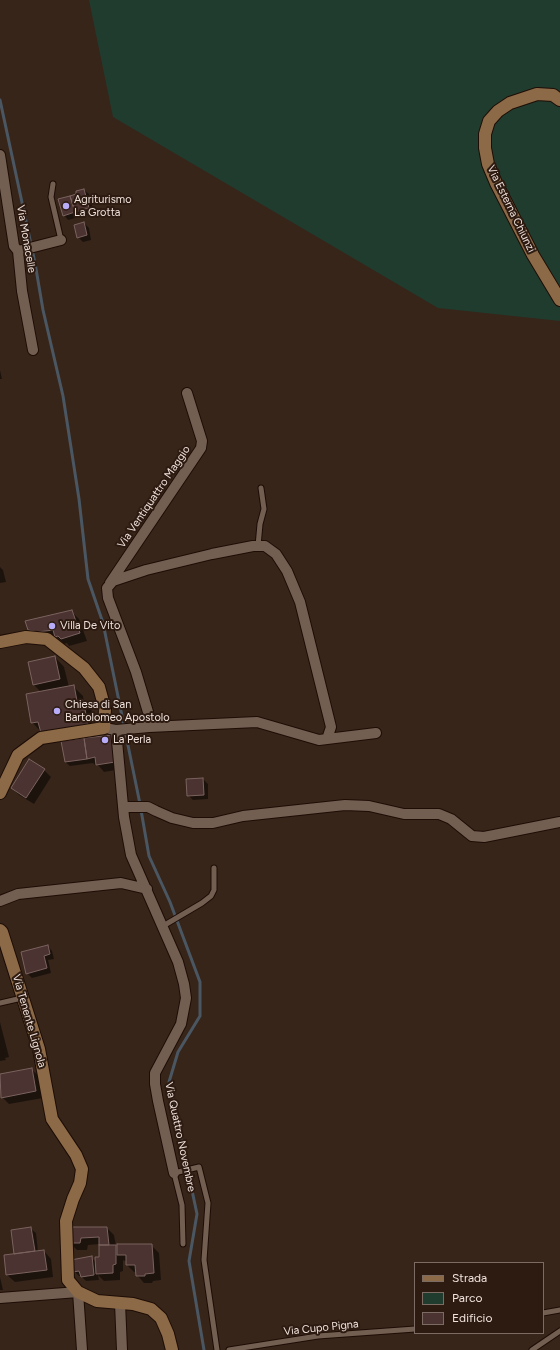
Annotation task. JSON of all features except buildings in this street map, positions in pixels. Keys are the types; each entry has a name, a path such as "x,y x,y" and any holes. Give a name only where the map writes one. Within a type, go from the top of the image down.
{"main road":[{"name":"Via Esterna Chiunzi","path":"560,100 554,95 537,94 510,103 498,111 489,121 484,134 488,164 496,183 533,255 560,300"},
{"path":"0,642 26,637 47,639 84,668 100,687 105,709 104,728 41,738 18,754 0,793"},
{"name":"Via Tenente Lignola","path":"0,930 2,932 39,1049 52,1119 76,1155 82,1169 80,1183 73,1198 66,1221 68,1280 78,1292"},
{"path":"78,1292 97,1301 133,1304 151,1309 161,1318 168,1334 172,1350"}],"street":[{"name":"Via Monacelle","path":"0,155 14,246 18,251 22,291 33,350"},
{"path":"18,251 61,240"},
{"name":"Via Ventiquattro Maggio","path":"110,584 202,448 202,441 187,393"},
{"path":"149,727 148,712 136,672 108,598 110,584 146,570 212,554 252,546 264,546 276,554 287,571 300,602 330,726 327,739"},
{"path":"104,728 116,730 257,722 318,740 376,733"},
{"name":"Via Quattro Novembre","path":"116,730 124,817 131,855 147,889 167,924 184,984 186,998 181,1024 155,1073 158,1101 174,1173"},
{"path":"123,806 148,807 161,813 193,823 213,823 243,816 345,805 369,806 404,814 439,814 451,820 472,836 484,837 560,822"},
{"path":"0,901 18,894 121,883 147,889"},
{"path":"0,1298 78,1292 82,1350"},
{"path":"120,1303 122,1350"}],"lane":[{"path":"53,184 51,197 61,240"},
{"path":"258,546 260,524 264,509 261,488"},
{"path":"167,924 202,903 210,896 214,890 214,868"},
{"path":"0,1002 23,998"},
{"path":"174,1173 200,1167 208,1203 204,1260 217,1350"},
{"name":"Via Quattro Novembre","path":"174,1173 182,1205 183,1244"},
{"path":"544,1313 560,1310"},
{"name":"Via Cupo Pigna","path":"229,1350 318,1336 414,1329"},
{"path":"532,1350 560,1331"}],"green space":[{"path":"89,0 560,0 560,321 438,308 113,117"}],"waterway":[{"path":"0,100 35,263 43,310 63,396 79,499 88,579 103,623 140,804"},
{"path":"141,810 149,856 170,902 200,982 200,1016 178,1052 169,1082 197,1214 189,1261 204,1350"}],"place":[{"name":"Agriturismo La Grotta","path":"66,206"},
{"name":"Villa De Vito","path":"52,626"},
{"name":"Chiesa di San Bartolomeo Apostolo","path":"57,711"},
{"name":"La Perla","path":"105,740"}]}
